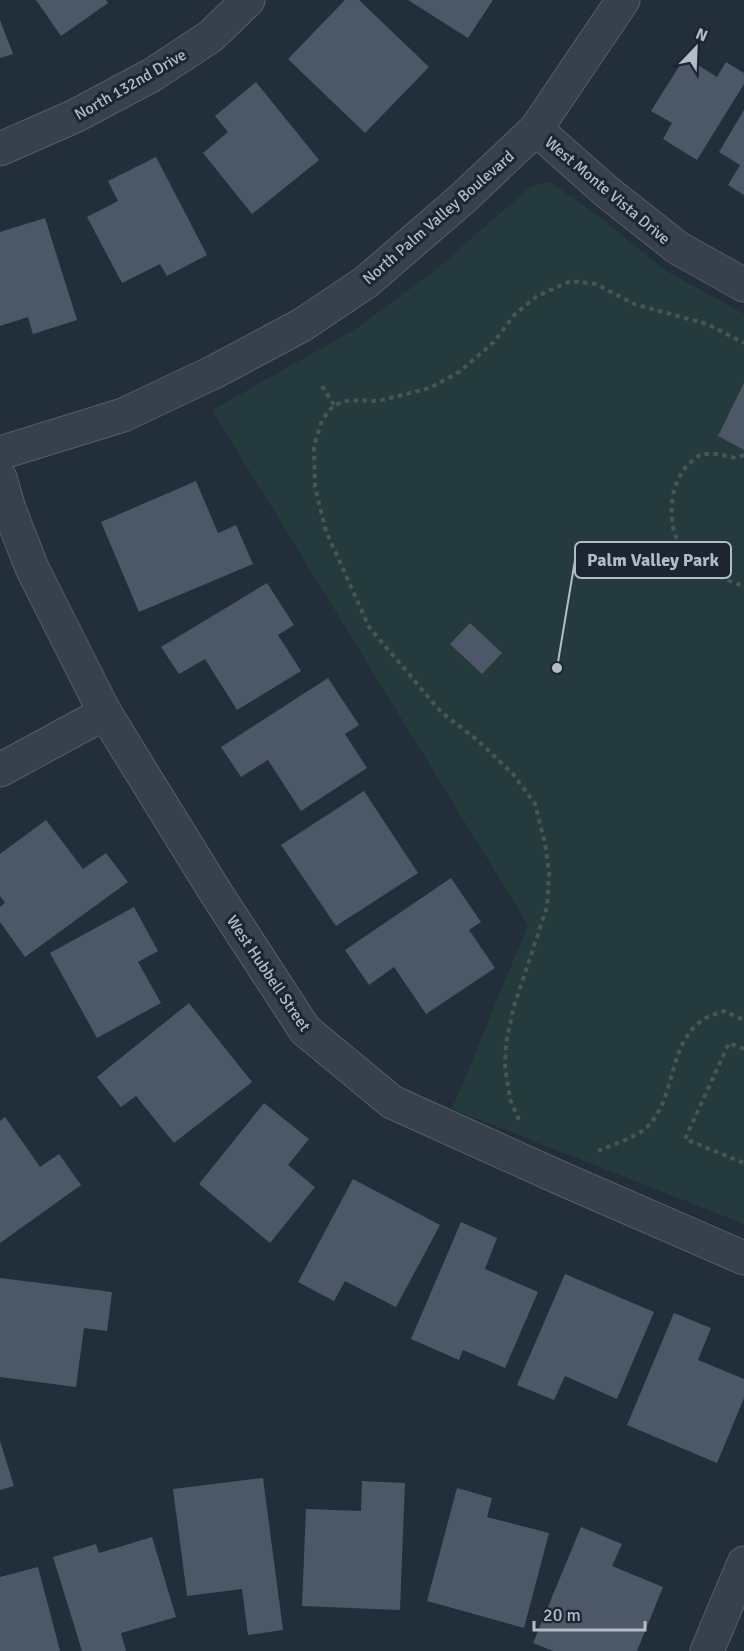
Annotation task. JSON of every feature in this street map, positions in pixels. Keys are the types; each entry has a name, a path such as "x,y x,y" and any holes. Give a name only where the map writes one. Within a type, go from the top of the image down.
{"street":[{"name":"North 132nd Drive","path":"0,149 75,116 152,75 210,36 248,0"},
{"name":"North Palm Valley Boulevard","path":"0,453 123,415 214,372 302,325 366,282 470,192 536,129 623,0"},
{"name":"West Monte Vista Drive","path":"536,129 607,192 678,248 744,285"},
{"name":"West Hubbell Street","path":"0,478 9,509 32,568 105,713 216,893 305,1030 392,1101 744,1258"},
{"path":"0,770 105,713"},
{"path":"707,1651 744,1563"}],"path":[{"path":"523,1128 510,1099 505,1067 506,1043 514,1006 547,907 549,873 545,843 535,804 513,774 476,739 441,712 369,627 326,531 315,487 314,446 322,420 334,405 350,400 378,401 430,388 459,372 485,350 516,314 537,296 571,281 596,284 634,304 707,324 744,343"},
{"path":"322,386 334,405"},
{"path":"744,455 736,458 718,454 701,454 681,474 675,488 672,508 673,524 680,546 687,554 695,562 727,581 744,586"},
{"path":"598,1151 646,1128 654,1118 662,1104 681,1042 691,1029 705,1018 724,1011 744,1020"},
{"path":"744,1049 729,1043 685,1139 744,1163"}],"green space":[{"path":"550,182 596,214 663,269 744,314 744,1224 452,1109 528,925 212,410 354,330 433,272 531,186"}],"building":[{"path":"36,0 106,0 108,3 61,36"},
{"path":"345,0 359,0 429,67 365,133 288,59"},
{"path":"408,0 493,0 468,38"},
{"path":"0,20 13,54 0,58"},
{"path":"685,57 717,77 726,62 744,73 744,84 697,160 663,139 672,123 651,111"},
{"path":"256,82 319,160 252,214 203,153 228,132 215,116"},
{"path":"744,110 744,195 728,185 740,165 719,152"},
{"path":"156,157 207,255 167,276 160,264 122,283 87,217 118,201 108,181"},
{"path":"45,218 77,320 33,334 28,317 0,326 0,232"},
{"path":"744,383 744,450 718,436"},
{"path":"196,481 218,533 236,525 253,564 139,612 101,522"},
{"path":"267,583 294,625 278,635 301,671 237,710 205,659 179,674 161,647"},
{"path":"470,623 502,653 482,674 450,644"},
{"path":"328,678 359,725 345,734 367,768 301,811 268,760 241,777 221,747"},
{"path":"364,791 418,873 336,926 281,845"},
{"path":"46,820 83,869 106,853 128,882 25,957 0,922 0,907 5,903 0,896 0,854"},
{"path":"451,878 481,922 469,930 495,968 426,1014 394,967 369,985 345,950"},
{"path":"134,907 158,951 138,962 161,1003 97,1038 50,953"},
{"path":"189,1003 252,1082 174,1143 136,1096 121,1107 97,1077"},
{"path":"264,1103 309,1139 288,1165 315,1187 270,1243 199,1184"},
{"path":"5,1117 40,1167 59,1154 81,1185 0,1243 0,1121"},
{"path":"353,1179 440,1225 396,1307 345,1281 334,1301 298,1282"},
{"path":"461,1222 497,1238 485,1269 538,1292 505,1368 463,1350 459,1360 411,1339"},
{"path":"565,1274 654,1312 617,1399 565,1376 554,1400 517,1385"},
{"path":"0,1278 112,1292 107,1331 84,1328 76,1387 0,1377"},
{"path":"674,1313 711,1328 698,1360 744,1379 744,1398 717,1463 627,1425"},
{"path":"0,1441 14,1486 0,1490"},
{"path":"263,1478 283,1630 248,1635 242,1589 187,1596 173,1489"},
{"path":"362,1481 405,1483 400,1610 302,1606 306,1509 361,1511"},
{"path":"457,1488 492,1498 487,1517 549,1533 524,1628 427,1601"},
{"path":"581,1527 622,1544 612,1566 663,1587 637,1651 553,1651 533,1643"},
{"path":"152,1537 176,1617 121,1633 126,1651 82,1651 53,1557 96,1544 99,1553"},
{"path":"38,1567 60,1651 0,1651 0,1577"}],"place":[{"name":"Palm Valley Park","path":"557,668"}]}
